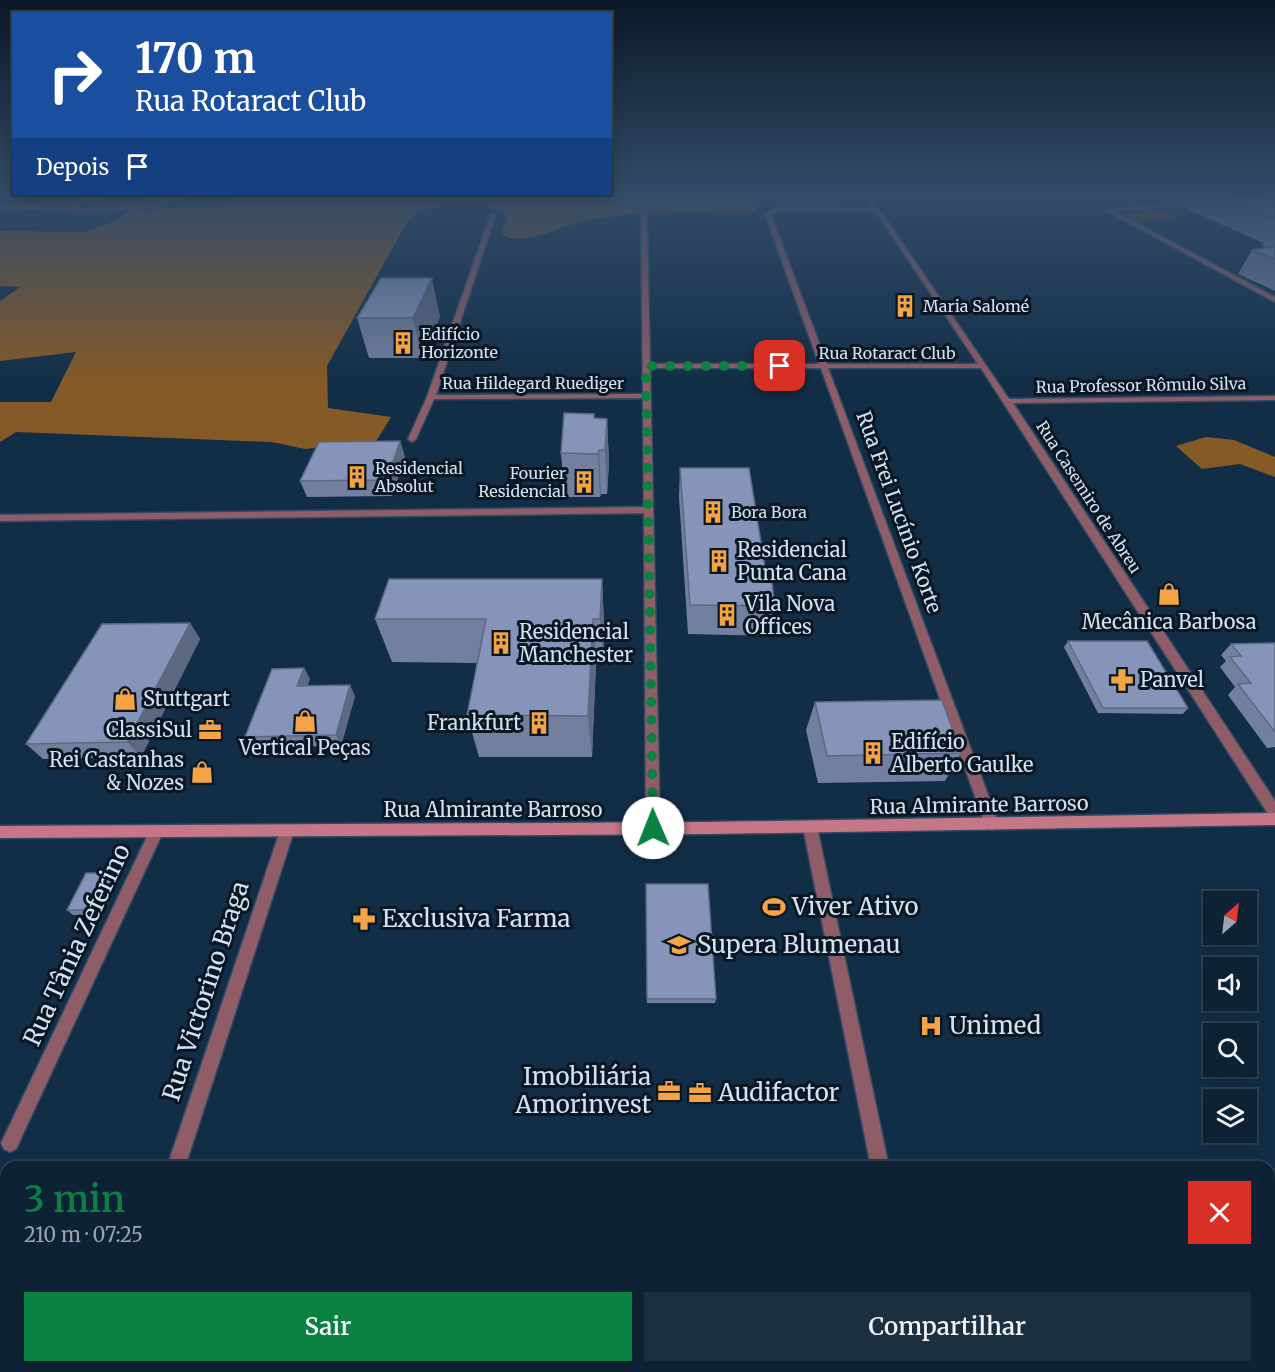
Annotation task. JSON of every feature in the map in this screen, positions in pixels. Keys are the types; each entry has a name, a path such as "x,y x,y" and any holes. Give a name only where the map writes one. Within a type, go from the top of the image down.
{"main road":[{"name":"Rua Almirante Barroso","path":"0,832 653,828 1275,819"}],"street":[{"name":"Rua Hildegard Ruediger","path":"478,259 431,397 647,396"},
{"path":"645,259 653,828"},
{"name":"Rua Frei Lucínio Korte","path":"785,259 992,824"},
{"name":"Rua Casemiro de Abreu","path":"911,259 1007,401 1275,813"},
{"path":"1199,259 1275,300"},
{"name":"Rua Rotaract Club","path":"646,366 984,366"},
{"path":"412,439 431,397"},
{"name":"Rua Professor Rômulo Silva","path":"1007,401 1275,398"},
{"path":"0,518 649,510"},
{"path":"810,826 879,1161"},
{"name":"Rua Victorino Braga","path":"178,1161 287,831"},
{"name":"Rua Tânia Zeferino","path":"10,1143 156,832"}],"shaded area":[{"path":"0,259 386,259 327,366 328,408 391,417 372,448 344,445 305,449 272,442 16,432 0,442 0,402 51,402 76,352 0,361 0,301 20,287 0,286"},
{"path":"1206,437 1234,440 1275,457 1275,477 1240,464 1202,469 1176,446"}],"building":[{"path":"381,278 432,278 413,318 357,318"},
{"path":"564,413 594,414 594,418 607,419 605,450 599,450 598,454 561,453"},
{"path":"400,441 387,480 300,481 319,442"},
{"path":"680,468 749,468 765,567 770,567 775,606 690,605"},
{"path":"389,579 602,579 600,619 593,619 588,716 467,715 486,619 375,619"},
{"name":"Stuttgart","path":"190,623 127,742 26,744 102,624"},
{"name":"Panvel","path":"1068,641 1147,641 1188,708 1103,708"},
{"path":"1275,643 1275,732 1238,684 1251,683 1230,657 1241,656 1231,644"},
{"name":"Vertical Peças","path":"304,668 297,686 350,685 336,735 245,737 272,669"},
{"path":"942,700 961,753 827,756 815,702"},
{"path":"86,873 115,873 96,910 67,910"},
{"name":"Supera Blumenau","path":"646,884 708,884 716,999 647,999"}],"place":[{"name":"Maria Salomé","path":"905,306"},
{"name":"Edifício Horizonte","path":"403,343"},
{"name":"Residencial Absolut","path":"357,477"},
{"name":"Fourier Residencial","path":"584,482"},
{"name":"Bora Bora","path":"713,512"},
{"name":"Residencial Punta Cana","path":"719,561"},
{"name":"Mecânica Barbosa","path":"1169,594"},
{"name":"Vila Nova Offices","path":"727,615"},
{"name":"Residencial Manchester","path":"501,643"},
{"name":"Panvel","path":"1122,680"},
{"name":"Stuttgart","path":"125,699"},
{"name":"Vertical Peças","path":"305,721"},
{"name":"Frankfurt","path":"539,723"},
{"name":"ClassiSul","path":"210,730"},
{"name":"Edifício Alberto Gaulke","path":"873,753"},
{"name":"Rei Castanhas & Nozes","path":"202,772"},
{"name":"Viver Ativo","path":"774,907"},
{"name":"Exclusiva Farma","path":"364,919"},
{"name":"Supera Blumenau","path":"679,945"},
{"name":"Unimed","path":"931,1026"},
{"name":"Imobiliária Amorinvest","path":"669,1091"},
{"name":"Audifactor","path":"700,1093"}],"route":[{"path":"653,828 646,366 780,366"}]}
